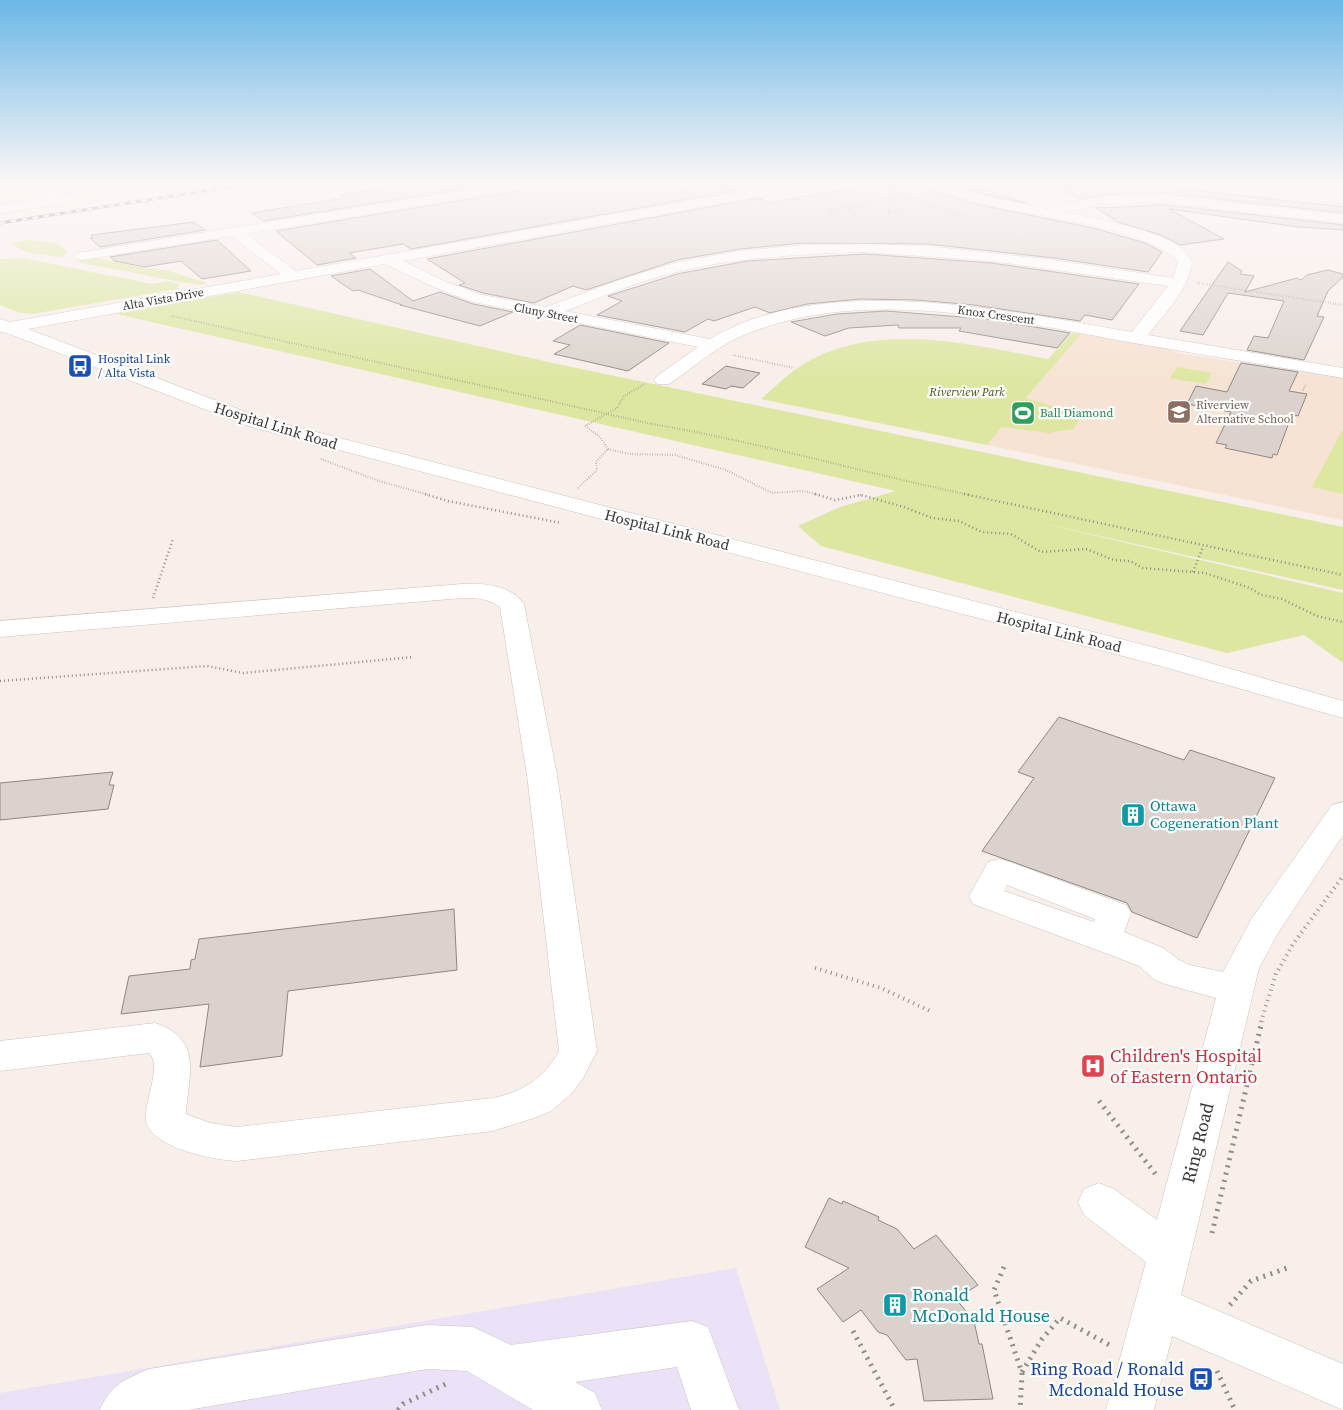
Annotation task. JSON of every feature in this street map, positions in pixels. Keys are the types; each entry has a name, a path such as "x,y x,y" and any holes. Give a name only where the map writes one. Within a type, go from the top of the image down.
{"street":[{"path":"82,256 115,251"},
{"path":"260,251 293,276"},
{"name":"Alta Vista Drive","path":"2,324 293,276 430,251"},
{"path":"546,313 625,281 680,266 742,256 807,251"},
{"path":"939,251 1010,257 1179,281"},
{"path":"1136,338 1179,281 1185,262 1184,257 1174,251"},
{"name":"Cluny Street","path":"387,259 441,285 479,299 712,345"},
{"name":"Knox Crescent","path":"663,380 712,345 736,332 779,318 834,309 882,306 959,309 1343,372"},
{"name":"Hospital Link Road","path":"2,324 255,422 1174,661 1343,710"},
{"path":"0,629 462,591 488,591 506,599 512,604 542,775 578,1051 567,1073 554,1088 534,1102 505,1112 456,1120 237,1144 218,1142 180,1131 166,1121 172,1058 164,1042 155,1038 0,1056"},
{"name":"Ring Road","path":"1130,1410 1242,968 1264,927 1343,812"},
{"path":"1104,940 1150,957 1168,971 1198,982 1236,987"},
{"path":"1099,1202 1170,1255"},
{"path":"1157,1306 1343,1388"},
{"path":"507,1369 692,1342 715,1410"},
{"path":"124,1410 130,1404 149,1393 427,1347 473,1349 578,1410"}],"path":[{"path":"1179,281 1343,306"},
{"path":"171,316 652,424 719,435 902,480 1203,547 1343,575"},
{"path":"730,354 794,368"},
{"path":"663,380 654,379 631,390 619,401 617,408 585,426 600,437 608,450 629,454 675,455 726,470 772,493 803,490 835,500 861,495 904,507 932,518 959,521 982,532 1011,534 1041,552 1086,549 1114,560 1130,561 1143,568 1205,573 1250,588 1261,595 1282,599 1317,616 1343,622"},
{"path":"576,489 597,470 596,462 608,450"},
{"path":"147,617 173,539"},
{"path":"1193,572 1203,547"},
{"path":"0,681 207,666 243,673 413,657"},
{"path":"1212,1233 1262,1020 1276,974 1311,917 1343,876"},
{"path":"815,968 881,988 930,1011"},
{"path":"1099,1101 1158,1178 1156,1185"},
{"path":"1004,1266 994,1290 1022,1373 1020,1410"},
{"path":"1226,1309 1251,1281 1287,1268"},
{"path":"1022,1373 1038,1346 1060,1318 1113,1347"},
{"path":"852,1331 895,1410"},
{"path":"1217,1371 1235,1410"},
{"path":"398,1410 403,1404 454,1380"}],"shaded area":[{"name":"Riverview Alternative School","path":"1081,334 1165,348 1176,353 1343,378 1343,520 987,445"},
{"path":"736,1268 780,1410 0,1410 0,1393"}],"green space":[{"path":"24,251 68,251 62,257"},
{"path":"23,258 152,284 168,281 179,284 177,289 32,314 17,312 0,305 0,259"},
{"path":"99,258 143,268 166,270 207,283 200,285 170,280 80,263 79,259"},
{"path":"238,292 562,365 1343,527 1343,590 1027,520 1343,593 1343,663 1304,635 1227,653 821,546 798,526 840,507 896,491 116,314"},
{"name":"Riverview Park","path":"1072,333 1081,334 1026,398 1069,411 1079,420 1074,429 1048,433 1002,427 987,445 761,399 799,367 827,352 858,343 889,339 921,339 986,347 1048,359"},
{"path":"1177,367 1212,373 1206,384 1170,378"},
{"path":"1343,429 1343,494 1312,487"}],"building":[{"path":"149,251 229,251 251,271 202,279 181,261 144,267 115,261 110,257"},
{"path":"300,251 362,251 349,253 356,258 317,265"},
{"path":"472,251 730,251 677,260 586,290 573,286 534,303 483,293 459,285 465,283 427,259"},
{"path":"989,251 1162,252 1148,272"},
{"path":"865,254 991,263 1139,284 1112,320 1085,315 1080,321 974,305 917,300 861,299 807,304 770,313 755,307 714,321 708,319 685,332 597,315 622,301 608,296 677,274 747,261"},
{"path":"1228,262 1242,271 1240,274 1254,276 1245,292 1297,278 1301,280 1307,275 1328,270 1343,274 1343,277 1328,291 1317,316 1324,317 1304,360 1247,350 1254,336 1268,338 1284,301 1228,293 1203,335 1180,331"},
{"path":"370,269 413,301 440,292 473,304 513,312 480,326 400,305 402,305 358,290 353,291 331,276"},
{"path":"886,311 987,319 1070,333 1057,348 959,331 961,328 899,328 898,325 849,328 825,336 791,322 837,314"},
{"path":"580,325 669,343 628,371 554,354 570,345 553,341"},
{"path":"1241,363 1298,372 1289,391 1307,394 1298,416 1292,414 1277,455 1273,454 1272,458 1225,448 1227,445 1216,443 1231,412 1187,404 1196,386 1227,392"},
{"path":"726,366 760,373 743,388 731,386 726,389 702,384"},
{"name":"Ottawa Cogeneration Plant","path":"1059,717 1184,760 1190,750 1275,778 1197,938 1132,912 1127,903 982,851 1034,778 1018,772"},
{"path":"113,772 109,785 114,785 108,809 0,820 0,783"},
{"path":"454,909 457,970 288,991 282,1056 200,1067 209,1004 121,1014 129,976 190,969 191,960 195,959 199,939"},
{"name":"Ronald McDonald House","path":"829,1198 842,1204 843,1201 879,1217 878,1220 897,1229 914,1249 936,1235 978,1285 956,1299 974,1321 979,1344 982,1344 993,1399 924,1401 917,1359 906,1360 887,1335 878,1332 861,1310 843,1322 817,1289 849,1268 805,1247"}],"place":[{"name":"Hospital Link / Alta Vista","path":"80,366"},
{"name":"Riverview Alternative School","path":"1179,412"},
{"name":"Ball Diamond","path":"1023,413"},
{"name":"Ottawa Cogeneration Plant","path":"1133,815"},
{"name":"Children's Hospital of Eastern Ontario","path":"1093,1066"},
{"name":"Ronald McDonald House","path":"895,1305"},
{"name":"Ring Road / Ronald Mcdonald House","path":"1201,1379"}]}
